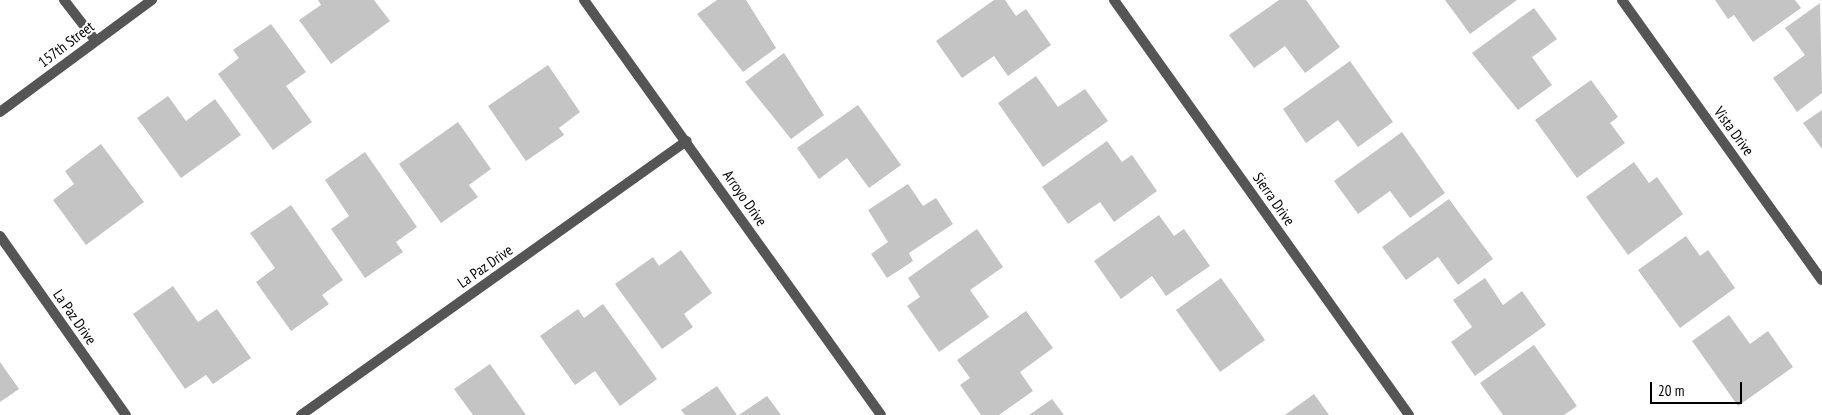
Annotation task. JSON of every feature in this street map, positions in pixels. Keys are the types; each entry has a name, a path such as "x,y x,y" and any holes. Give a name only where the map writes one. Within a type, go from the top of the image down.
{"street":[{"path":"64,0 95,40"},
{"name":"157th Street","path":"0,112 95,40 152,0"},
{"name":"Arroyo Drive","path":"584,0 881,415"},
{"name":"Sierra Drive","path":"1114,0 1409,415"},
{"name":"Vista Drive","path":"1622,0 1822,280"},
{"name":"La Paz Drive","path":"301,415 686,141"},
{"name":"La Paz Drive","path":"0,236 126,415"}],"building":[{"path":"318,0 374,0 390,21 331,64 299,20 321,5"},
{"path":"717,0 746,0 776,48 743,72 697,14"},
{"path":"994,0 1005,0 1016,16 1026,9 1051,45 1008,76 994,56 962,78 936,41"},
{"path":"1279,0 1306,0 1340,47 1305,73 1285,46 1254,68 1229,35"},
{"path":"1445,0 1517,0 1470,34"},
{"path":"1715,0 1795,0 1801,8 1753,42 1734,15 1728,19"},
{"path":"1820,3 1822,93 1797,112 1773,78 1805,55 1785,28"},
{"path":"1534,8 1557,39 1532,57 1552,85 1518,110 1472,53"},
{"path":"271,24 306,72 286,86 312,122 273,150 218,74 239,58 233,50"},
{"path":"784,53 824,115 791,139 745,82"},
{"path":"1350,61 1393,122 1358,147 1338,120 1306,143 1283,109"},
{"path":"548,65 580,112 559,128 564,135 526,161 488,106"},
{"path":"1036,76 1058,107 1085,89 1108,121 1043,167 998,103"},
{"path":"1591,80 1618,117 1610,123 1625,143 1577,178 1535,120"},
{"path":"168,96 186,121 215,99 241,135 181,178 137,118"},
{"path":"858,105 901,165 869,188 847,158 819,179 797,148"},
{"path":"1822,110 1822,149 1803,123"},
{"path":"458,122 491,169 469,185 478,197 441,223 399,164"},
{"path":"1402,132 1445,193 1410,218 1390,191 1358,214 1334,181"},
{"path":"1107,141 1122,162 1132,155 1157,191 1114,222 1100,202 1068,224 1042,187"},
{"path":"101,144 144,202 86,245 53,200 74,184 65,171"},
{"path":"365,152 417,227 396,242 403,252 365,278 331,229 349,216 325,180"},
{"path":"1634,162 1649,183 1657,177 1683,214 1628,255 1586,197"},
{"path":"908,184 923,206 936,198 953,224 909,253 913,261 887,278 871,254 888,242 868,210"},
{"path":"1449,199 1493,259 1458,285 1438,257 1406,280 1382,247"},
{"path":"291,205 343,280 322,295 329,304 291,331 256,282 275,268 250,233"},
{"path":"1159,215 1174,236 1184,229 1210,266 1166,296 1152,276 1121,299 1094,261"},
{"path":"977,229 1003,267 970,290 989,317 939,352 907,306 920,297 908,278"},
{"path":"1686,236 1700,256 1708,250 1735,288 1680,328 1638,270"},
{"path":"681,250 712,293 684,314 693,327 662,349 615,284 653,257 659,266"},
{"path":"1221,278 1265,340 1220,372 1176,310"},
{"path":"1485,278 1503,305 1522,291 1546,325 1475,376 1451,342 1472,327 1453,300"},
{"path":"173,286 198,322 217,309 251,358 213,384 206,375 185,389 133,314"},
{"path":"603,304 657,379 620,406 595,371 575,385 540,336 578,309 584,318"},
{"path":"1026,311 1053,348 1020,372 1033,391 999,415 981,415 960,385 970,378 957,360"},
{"path":"1729,315 1750,344 1768,331 1793,367 1738,406 1692,341"},
{"path":"1534,345 1577,406 1564,415 1503,415 1480,383"},
{"path":"0,362 19,389 0,402"},
{"path":"490,364 526,415 473,415 454,389"},
{"path":"717,386 737,415 685,415 681,410"},
{"path":"1314,394 1329,415 1285,415"},
{"path":"767,396 781,415 739,415"},
{"path":"1052,399 1064,415 1029,415"}]}
